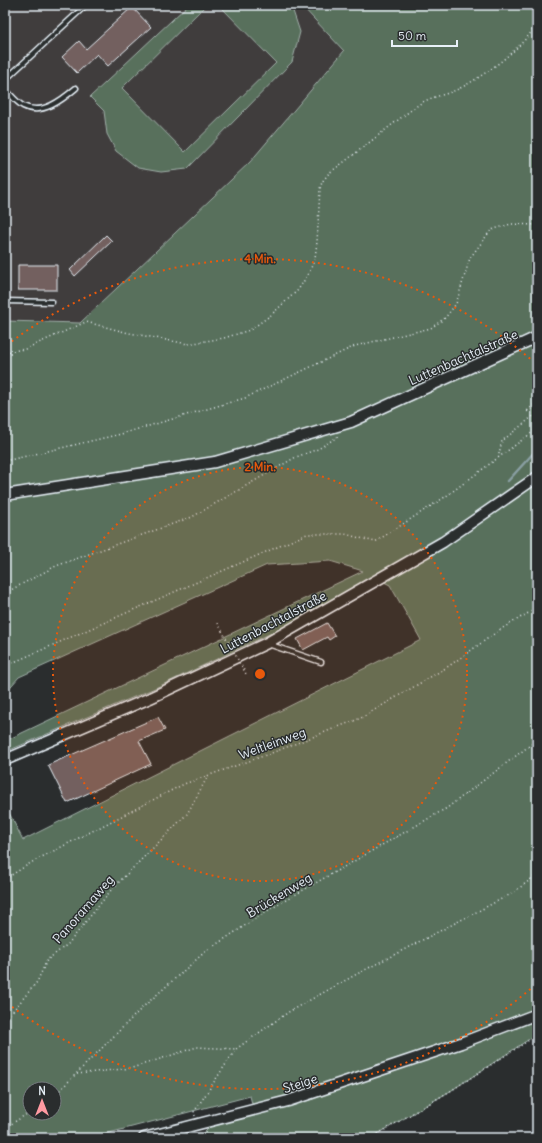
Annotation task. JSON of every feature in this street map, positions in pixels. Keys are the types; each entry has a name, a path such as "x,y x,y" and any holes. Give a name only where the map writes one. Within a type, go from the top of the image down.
{"street":[{"name":"Luttenbachtalstraße","path":"5,495 215,462 351,422 537,337"},
{"name":"Luttenbachtalstraße","path":"5,760 150,698 267,643 443,542 537,477"},
{"name":"Steige","path":"144,1138 288,1101 461,1043 537,1014"}],"lane":[{"path":"5,80 86,5"},
{"path":"5,89 23,106 37,109 59,102 76,88"},
{"path":"5,301 52,302"},
{"path":"267,643 321,662"}],"path":[{"path":"5,352 24,349 86,322 129,333 188,344 224,338 250,330 272,315 298,290 309,273 315,258 320,189 322,182 329,173 423,102 456,90 478,78 518,47 533,31 537,23 533,5"},
{"path":"5,461 121,434 245,398 355,346 431,328 445,318 456,304 470,258 491,230 511,224 537,225"},
{"path":"537,402 526,412 537,408"},
{"path":"498,458 502,441 537,413"},
{"path":"5,666 306,534 345,534 375,542 445,497 537,429"},
{"path":"5,593 56,566 192,517 296,457 318,449 342,434"},
{"name":"Weltleinweg","path":"5,878 34,861 184,784 269,754 361,718 449,666 501,628 537,608"},
{"path":"218,623 246,674"},
{"name":"Brückenweg","path":"62,1088 143,1007 206,951 272,908 447,808 537,740"},
{"name":"Panoramaweg","path":"5,1020 37,982 47,960 68,944 112,888 187,814 208,776"},
{"path":"194,1112 236,1049 290,1011 356,974 511,894 537,875"},
{"path":"371,1138 452,1090 537,1035"},
{"path":"77,1074 132,1068 197,1047 236,1049"},
{"path":"5,1128 22,1117"}],"shaded area":[{"path":"5,5 301,5 344,51 250,162 80,323 5,321"}],"green space":[{"path":"188,5 206,5 122,88 185,152 276,63 219,5 291,5 300,32 292,62 187,169 161,172 138,168 116,151 107,134 104,111 90,97"},
{"path":"301,5 537,5 537,1034 452,1090 371,1138 198,1138 210,1126 255,1115 250,1096 90,1138 5,1138 5,805 23,840 421,640 390,585 376,578 299,620 162,685 5,752 5,741 363,571 330,561 267,565 19,677 5,693 5,321 80,323 250,162 344,51"}],"building":[{"path":"132,7 151,27 108,66 97,54 77,73 62,57 79,41 86,49"},
{"path":"106,235 112,241 75,276 70,270"},
{"path":"18,265 57,265 57,290 18,290"},
{"path":"327,623 335,636 329,640 327,637 303,650 297,639"},
{"path":"158,717 165,730 139,741 151,764 67,803 48,765"}],"waterway":[{"path":"508,481 537,449"}]}
